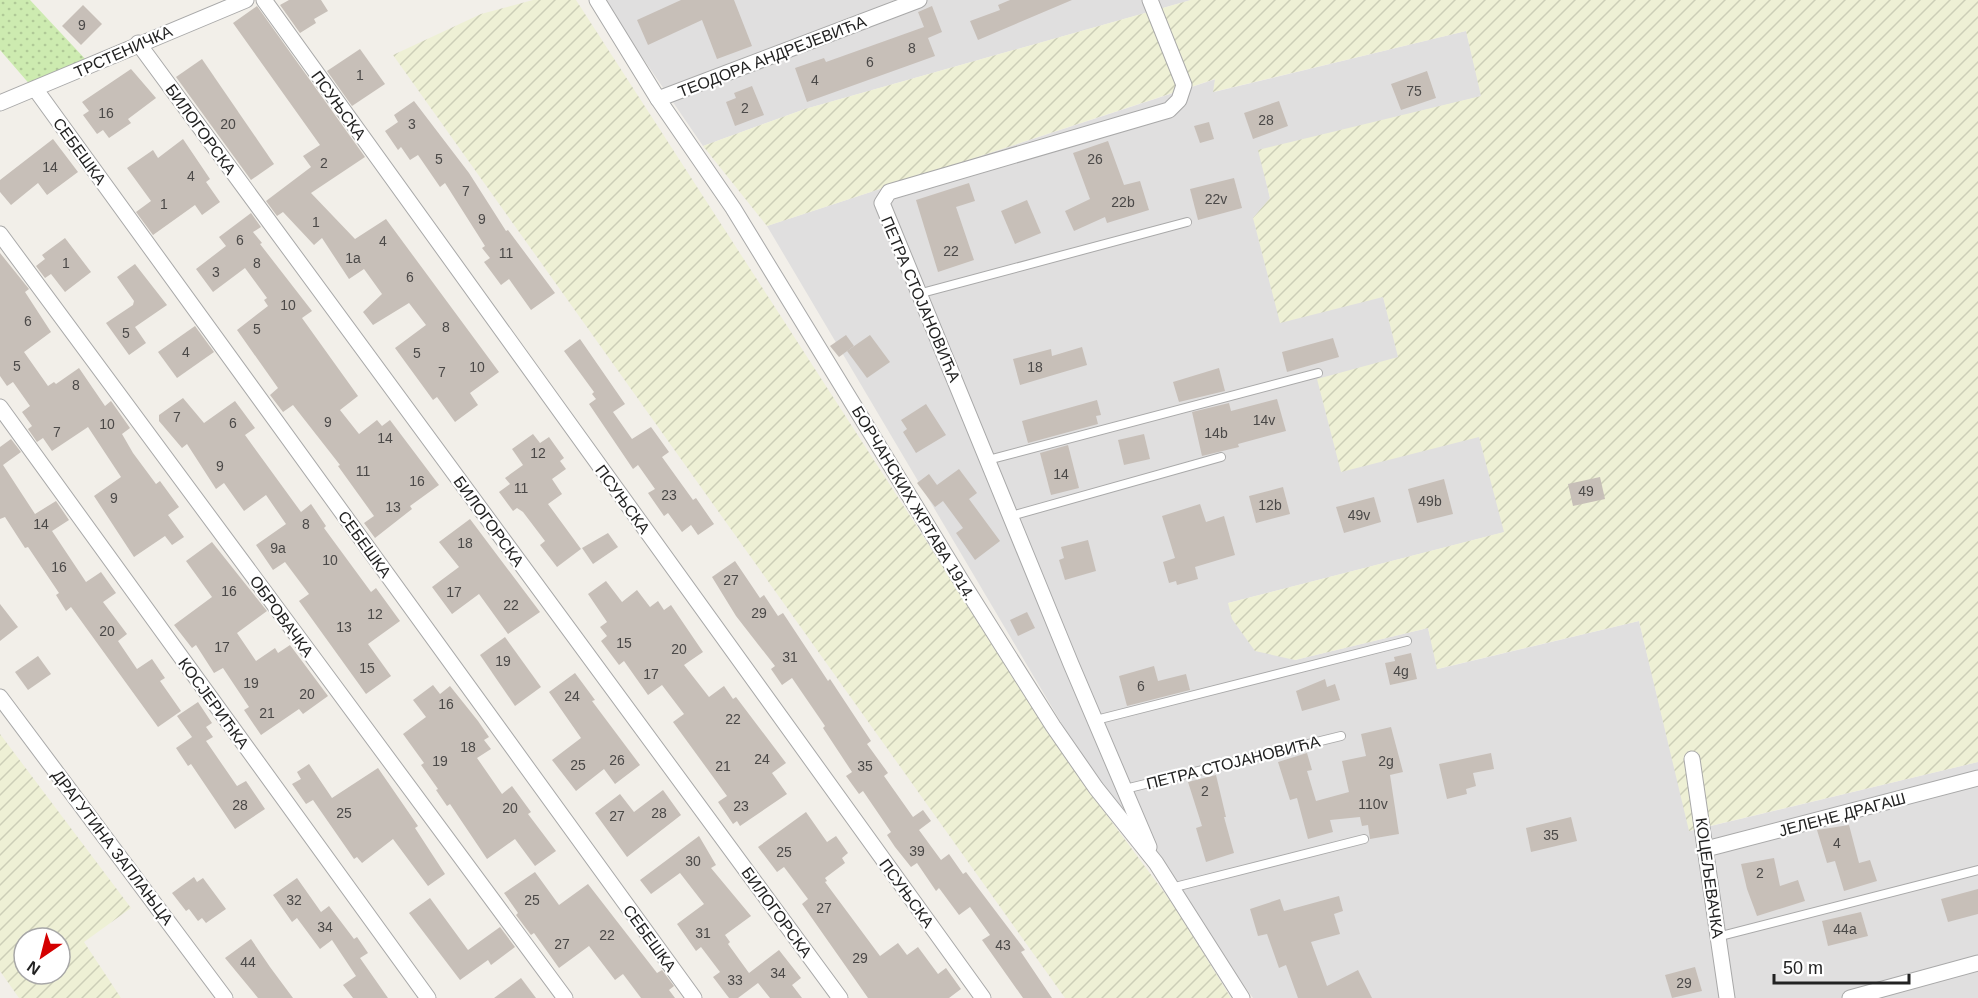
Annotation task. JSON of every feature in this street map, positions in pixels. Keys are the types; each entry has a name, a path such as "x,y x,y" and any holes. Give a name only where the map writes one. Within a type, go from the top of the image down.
{"street":[{"name":"ТРСТЕНИЧКА","path":"0,103 36,90 138,44 246,0"},
{"name":"ПСУЊСКА","path":"264,0 983,998"},
{"name":"БОРЧАНСКИХ ЖРТАВА 1914.","path":"597,0 658,99 733,208 1053,726 1096,788 1156,863 1242,998"},
{"name":"ТЕОДОРА АНДРЕЈЕВИЋА","path":"658,99 919,0"},
{"name":"ПЕТРА СТОЈАНОВИЋА","path":"1150,0 1184,85 1175,106 1147,117 889,192 883,198 884,211 918,294 1156,863"},
{"name":"БИЛОГОРСКА","path":"138,44 840,998"},
{"name":"СЕБЕШКА","path":"36,90 694,998"},
{"name":"ОБРОВАЧКА","path":"0,234 565,998"},
{"name":"КОСЈЕРИЋКА","path":"0,407 428,998"},
{"name":"ДРАГУТИНА ЗАПЛАЊЦА","path":"0,697 225,998"},
{"name":"КОЦЕЉЕВАЧКА","path":"1692,759 1727,998"},
{"name":"ЈЕЛЕНЕ ДРАГАШ","path":"1706,849 1978,778"},
{"path":"1850,998 1978,963"}],"lane":[{"path":"918,294 1187,222"},
{"path":"988,460 1318,373"},
{"path":"1011,516 1221,457"},
{"path":"1096,720 1407,641"},
{"name":"ПЕТРА СТОЈАНОВИЋА","path":"1125,789 1341,736"},
{"path":"1171,888 1364,839"},
{"path":"1717,937 1978,870"}],"shaded area":[{"path":"603,0 1191,0 805,109 703,146"},
{"path":"1466,31 1482,96 1259,151 1270,198 1383,296 1399,357 1480,437 1505,532 1228,603 1295,660 1428,628 1438,669 1639,621 1690,831 1978,762 1978,998 1253,998 1088,768 767,226 1216,79 1214,92"}],"green space":[{"path":"0,0 30,0 88,62 32,87 0,50"},
{"path":"533,0 576,0 1083,783 1175,907 1231,998 1065,998 393,55 481,14"},
{"path":"1191,0 1978,0 1978,762 1689,831 1639,621 1437,669 1428,628 1295,660 1255,651 1232,619 1228,603 1504,532 1479,437 1341,472 1317,379 1398,357 1383,297 1280,323 1253,218 1270,198 1258,150 1481,96 1466,31 1213,92 1215,79 767,226 703,146 805,109"},
{"path":"0,734 131,908 84,942 121,998 19,998 0,971"}],"building":[{"path":"289,0 321,0 328,11 314,19 316,23 300,33 280,5"},
{"path":"681,0 734,0 752,46 717,59 702,20 648,45 637,20"},
{"path":"1010,0 1072,0 978,40 970,21 1000,10 998,5"},
{"path":"83,5 102,24 81,45 62,26"},
{"path":"257,6 365,157 311,193 355,239 386,219 499,372 470,393 478,405 455,422 437,397 433,400 395,348 426,325 409,303 373,325 363,312 382,294 364,269 349,279 322,238 314,245 283,212 277,216 266,201 311,167 303,156 320,145 233,23"},
{"path":"932,6 942,32 928,38 935,56 807,102 795,68 824,58 826,62 924,27 918,12"},
{"path":"360,49 385,84 352,106 327,71"},
{"path":"202,59 274,164 251,180 176,77"},
{"path":"131,69 156,98 128,119 131,123 109,138 103,130 97,134 83,115 89,111 82,102"},
{"path":"1427,71 1436,98 1401,110 1391,84"},
{"path":"752,86 764,115 735,126 726,102 736,98 734,93"},
{"path":"414,101 469,173 506,231 508,230 555,293 531,310 509,279 501,285 484,262 490,258 482,248 485,246 445,183 440,187 418,155 410,160 401,147 398,150 385,131 398,122 394,115"},
{"path":"1279,101 1288,126 1253,139 1244,113"},
{"path":"1209,122 1214,139 1200,143 1194,126"},
{"path":"53,139 78,172 47,195 38,183 11,205 0,192 0,180"},
{"path":"183,139 210,179 206,182 220,202 202,215 195,205 153,235 136,212 151,201 127,168 153,150 158,158"},
{"path":"1108,141 1124,185 1140,181 1149,210 1107,223 1105,217 1074,231 1065,211 1090,199 1073,153"},
{"path":"1234,178 1242,208 1198,220 1190,189"},
{"path":"969,183 975,201 956,207 974,260 938,272 916,200"},
{"path":"1027,200 1041,233 1015,244 1001,211"},
{"path":"251,213 261,227 253,232 262,243 260,244 312,311 302,318 358,396 340,410 359,434 377,420 382,426 390,420 439,485 410,506 412,509 375,538 364,523 374,516 338,466 340,465 293,405 283,412 270,395 278,388 237,330 268,306 264,300 267,298 245,268 213,292 196,269 226,246 219,237"},
{"path":"65,238 91,272 65,292 51,274 45,278 36,266 45,259 42,255"},
{"path":"0,253 29,289 25,292 51,332 24,352 48,386 54,382 56,384 79,368 105,406 111,401 130,428 122,434 133,453 156,484 160,481 179,507 168,515 184,537 172,545 165,536 134,557 94,496 121,477 88,427 52,451 43,438 37,442 28,429 32,426 22,412 30,406 13,382 7,386 0,376"},
{"path":"135,264 167,305 135,327 146,343 129,355 106,323 133,305 134,301 117,277"},
{"path":"195,326 214,352 177,378 158,352"},
{"path":"846,335 854,346 839,357 830,346"},
{"path":"870,335 890,362 867,378 847,351"},
{"path":"1333,338 1339,357 1287,372 1282,352"},
{"path":"580,339 625,404 613,412 632,439 651,427 669,452 662,457 693,500 696,498 714,524 698,535 691,525 682,532 668,513 664,516 648,493 655,489 638,465 633,469 589,404 596,399 592,394 594,392 564,351"},
{"path":"1082,347 1087,365 1020,385 1013,359 1051,349 1052,356"},
{"path":"1219,368 1225,391 1179,402 1173,382"},
{"path":"183,398 204,423 235,401 255,428 245,435 301,512 311,504 326,526 324,528 371,592 376,588 400,621 368,644 391,676 366,694 299,601 309,594 285,562 273,570 256,545 286,524 266,495 244,511 224,483 216,489 187,444 182,448 159,421 159,415"},
{"path":"1277,399 1286,431 1238,444 1239,447 1202,456 1192,412 1229,403 1231,411"},
{"path":"1097,400 1101,415 1096,416 1098,424 1028,443 1022,421"},
{"path":"926,404 946,435 916,453 903,432 907,429 901,420"},
{"path":"533,434 540,443 549,437 564,458 560,461 566,469 552,479 562,494 548,504 581,549 557,567 540,545 545,541 523,512 517,508 513,511 499,492 510,484 505,478 523,465 512,449"},
{"path":"1144,434 1150,459 1124,465 1118,440"},
{"path":"11,439 21,452 3,465 35,514 56,501 69,520 52,531 86,582 101,572 116,593 103,602 127,634 118,641 137,669 152,659 165,678 160,681 181,711 158,727 71,607 66,611 56,595 59,593 28,547 25,548 5,517 0,519 0,447"},
{"path":"1068,445 1079,488 1051,495 1040,453"},
{"path":"959,469 977,493 969,499 1000,541 975,560 956,533 963,528 943,501 935,507 917,483 929,474 937,485"},
{"path":"1600,477 1605,499 1573,506 1568,484"},
{"path":"1444,479 1453,514 1417,523 1408,489"},
{"path":"1283,487 1290,514 1256,523 1249,496"},
{"path":"1374,497 1381,522 1344,533 1336,507"},
{"path":"1200,504 1206,522 1224,516 1235,555 1195,567 1198,579 1177,585 1176,581 1169,583 1163,562 1175,558 1162,516"},
{"path":"470,519 540,612 508,634 479,594 452,614 432,587 459,567 439,542"},
{"path":"608,533 618,547 593,564 582,548"},
{"path":"1088,540 1096,571 1065,580 1059,560 1064,558 1061,547"},
{"path":"212,542 267,611 237,633 256,661 275,648 278,653 290,645 328,696 303,714 299,709 261,735 244,710 249,707 223,668 214,673 196,645 192,648 174,625 212,597 186,561"},
{"path":"735,561 760,598 764,595 778,616 783,613 828,681 830,679 871,741 867,744 888,773 884,776 913,817 923,810 931,821 919,830 941,860 949,854 963,874 966,872 1025,950 1021,952 1052,998 1023,998 982,940 990,935 970,907 959,915 939,888 936,891 917,863 911,867 895,847 887,835 891,832 863,791 859,794 846,776 852,772 823,728 825,726 792,678 782,685 771,669 775,666 736,616 712,577"},
{"path":"606,581 622,602 637,590 650,607 658,601 664,610 671,605 703,652 684,665 709,697 724,686 733,699 736,697 786,763 772,773 787,794 740,826 737,821 733,824 718,802 727,796 673,722 684,714 662,685 648,695 624,661 619,665 601,641 607,636 600,627 607,622 588,594"},
{"path":"0,604 18,627 0,641"},
{"path":"1027,612 1035,628 1018,636 1010,620"},
{"path":"505,637 541,687 515,706 480,655"},
{"path":"1411,653 1417,679 1390,685 1385,663 1395,661 1394,657"},
{"path":"38,656 51,674 28,690 15,672"},
{"path":"1154,666 1158,681 1186,674 1190,690 1127,706 1119,676"},
{"path":"575,673 595,700 592,701 640,765 615,784 604,769 576,791 552,760 581,738 549,692"},
{"path":"1325,679 1327,687 1335,684 1340,700 1302,711 1296,691"},
{"path":"433,685 440,694 450,686 478,721 489,737 484,740 491,749 477,758 502,794 512,786 531,812 528,814 556,851 535,866 515,839 487,859 450,804 447,806 436,790 438,789 421,765 424,763 403,734 426,717 413,700"},
{"path":"198,702 212,723 206,727 213,737 206,741 237,786 246,781 265,809 235,829 191,764 188,766 176,748 192,737 177,716"},
{"path":"1391,727 1403,772 1390,775 1399,834 1370,839 1368,825 1362,826 1360,817 1330,820 1333,832 1308,839 1297,798 1290,800 1278,762 1307,753 1312,770 1307,771 1316,801 1349,792 1342,761 1366,756 1361,734"},
{"path":"1491,753 1494,769 1473,773 1476,786 1466,789 1467,794 1447,799 1439,764"},
{"path":"309,764 332,798 378,768 418,826 415,828 445,874 428,886 393,839 362,863 357,857 354,859 313,800 306,804 292,784 301,779 297,772"},
{"path":"1216,775 1234,853 1206,862 1196,828 1202,826 1188,782"},
{"path":"663,790 681,815 627,857 595,813 620,794 634,812"},
{"path":"806,812 827,842 836,836 848,853 842,858 845,863 825,878 827,881 825,882 880,956 898,943 907,955 918,947 938,974 946,968 961,989 949,998 868,998 802,904 808,899 784,867 777,872 758,847"},
{"path":"1571,817 1577,841 1531,852 1526,828"},
{"path":"1849,825 1859,863 1870,860 1877,881 1844,891 1835,861 1827,863 1817,830"},
{"path":"699,836 716,865 711,868 751,916 725,935 730,942 728,944 749,973 779,950 801,978 792,985 802,998 770,998 758,983 738,998 729,998 713,977 720,972 701,947 696,951 677,924 704,904 680,873 651,894 640,880"},
{"path":"1774,858 1780,886 1798,880 1805,901 1757,916 1741,864"},
{"path":"535,872 559,905 588,884 657,973 662,970 674,986 669,990 675,998 641,998 623,974 615,980 589,946 559,968 534,933 531,935 516,915 518,913 504,893"},
{"path":"194,877 197,882 203,878 226,909 206,923 202,918 198,921 189,909 186,911 172,893"},
{"path":"297,878 321,912 329,906 354,939 357,937 368,953 360,958 388,998 353,998 343,985 356,976 332,940 320,949 297,918 292,922 273,895"},
{"path":"1978,889 1978,914 1948,922 1941,899"},
{"path":"1339,896 1343,911 1334,914 1340,934 1311,942 1327,986 1358,970 1372,998 1298,998 1286,965 1279,968 1267,934 1258,936 1250,909 1280,899 1284,911"},
{"path":"430,898 468,950 500,927 515,947 491,965 488,960 460,980 409,913"},
{"path":"1861,912 1868,936 1828,946 1822,921"},
{"path":"251,939 293,998 258,998 225,958"},
{"path":"1695,967 1702,991 1672,998 1665,975"},
{"path":"521,978 536,998 494,998"}]}
